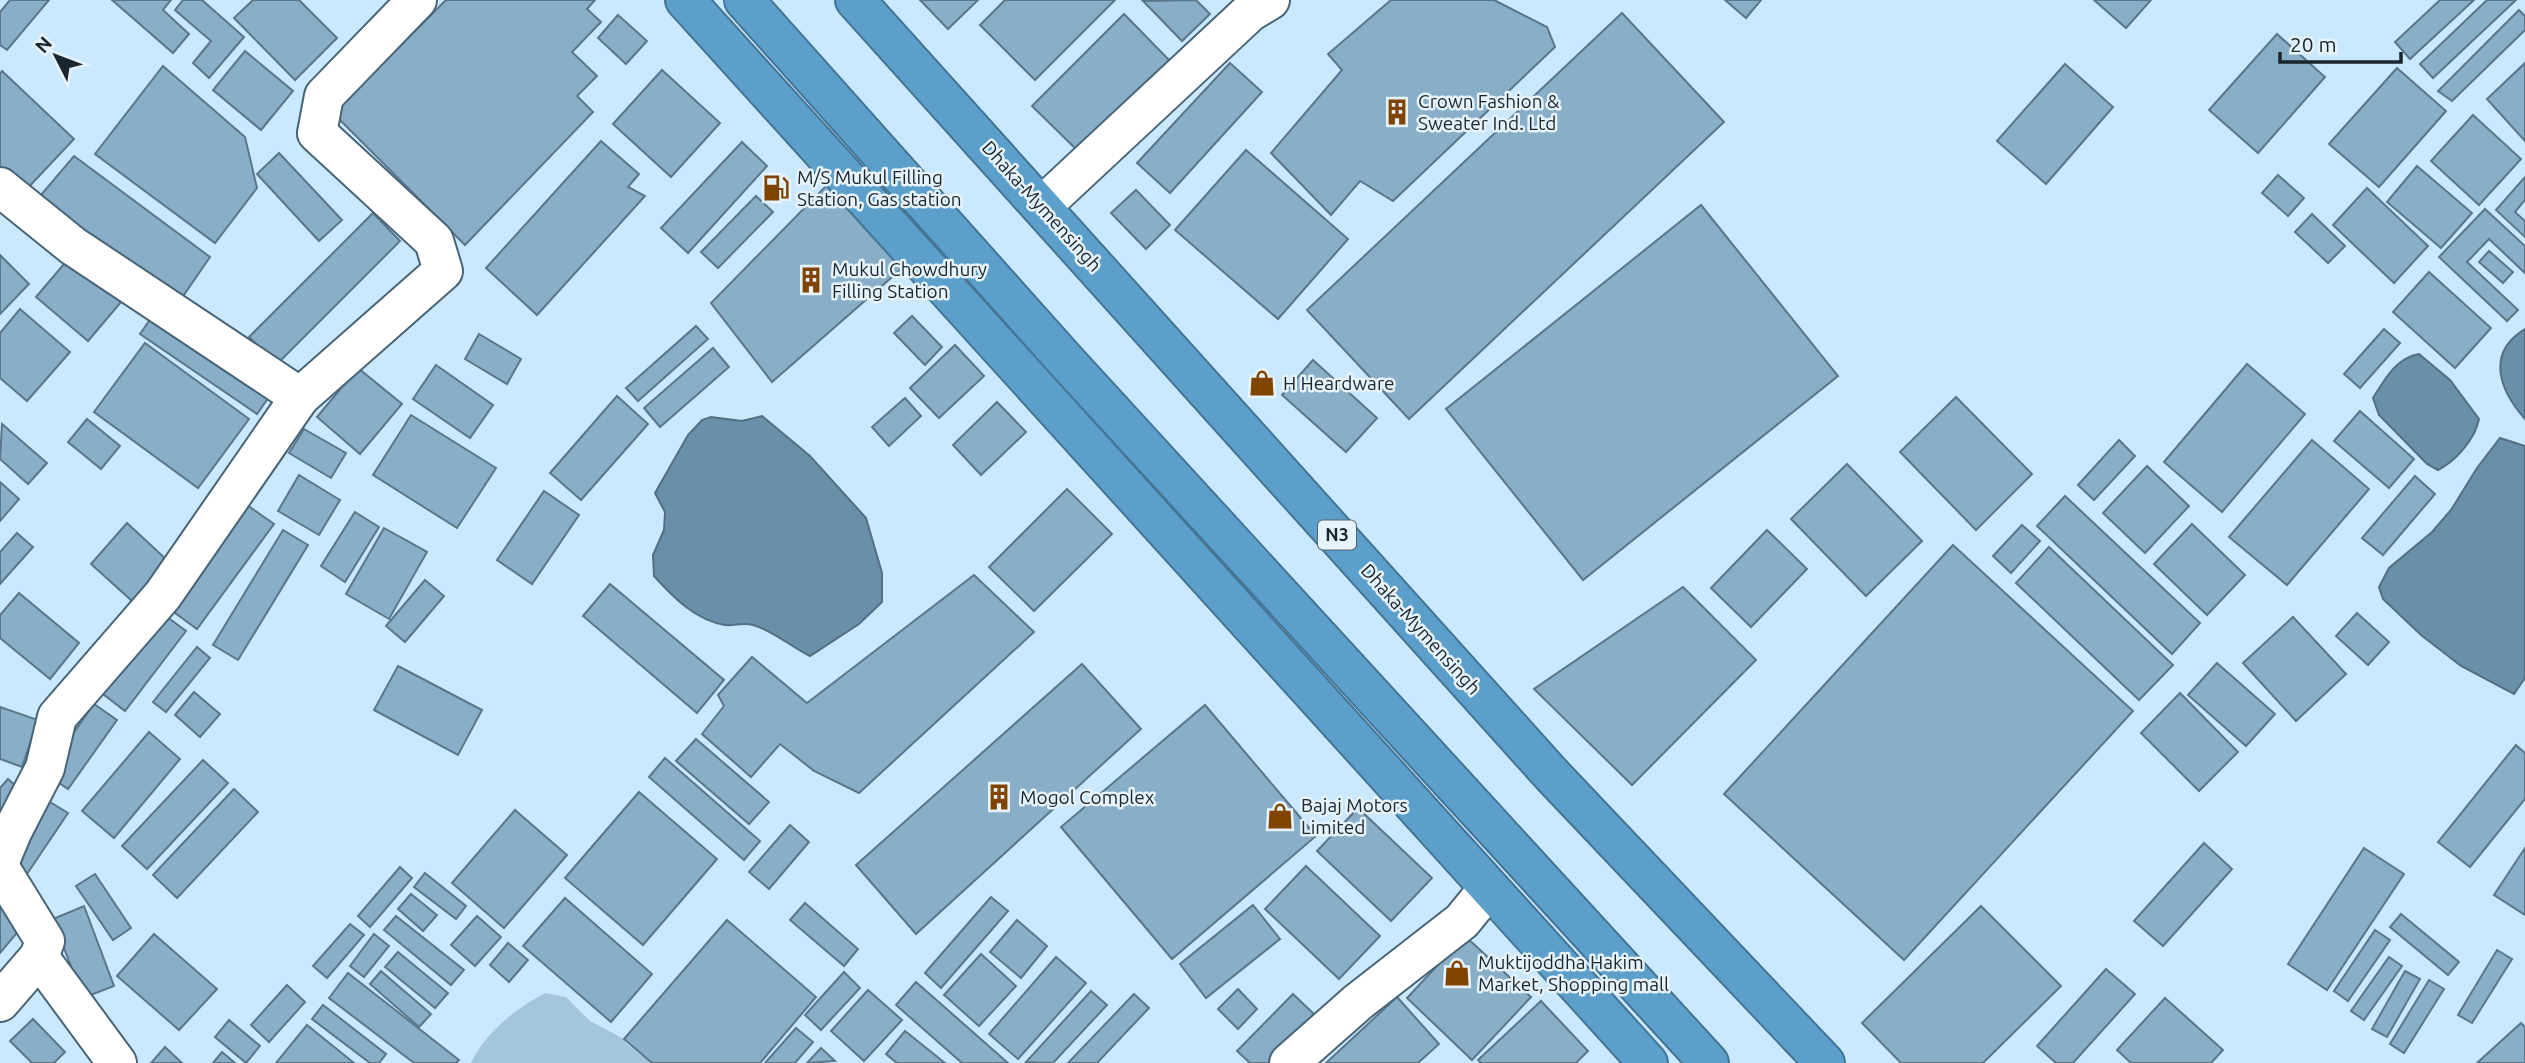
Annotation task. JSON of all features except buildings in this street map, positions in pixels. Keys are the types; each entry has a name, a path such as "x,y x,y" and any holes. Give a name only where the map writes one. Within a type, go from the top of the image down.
{"highway":[{"path":"685,0 1648,1063"},
{"path":"744,0 1084,380 1709,1063"},
{"name":"Dhaka-Mymensingh","path":"855,0 1551,774 1825,1063"}],"street":[{"path":"0,861 45,768 57,717 163,594 300,397 443,271 434,241 317,133 324,96 417,0"},
{"path":"1042,206 1250,12 1270,0"},
{"path":"0,187 73,246 300,397"},
{"path":"0,868 45,941 39,957 0,1002"},
{"path":"1289,1063 1358,1002 1462,921 1488,888"},
{"path":"39,957 117,1063"}],"shaded area":[{"path":"2525,329 2525,419 2503,385 2501,361 2512,339"},
{"path":"2419,354 2450,380 2479,419 2464,449 2438,470 2427,464 2379,415 2373,398 2398,365"},
{"path":"762,416 810,456 866,518 882,573 882,602 859,624 810,656 753,625 725,625 694,613 654,576 653,555 664,530 665,512 655,493 688,435 702,420 711,417 742,421"},
{"path":"2500,438 2525,446 2525,678 2514,694 2461,666 2421,635 2383,599 2379,587 2389,568 2432,532 2451,510 2477,468"},
{"path":"545,993 566,997 590,1021 624,1039 651,1063 471,1063 485,1041 502,1022"}],"place":[{"name":"Crown Fashion & Sweater Ind. Ltd","path":"1397,112"},
{"name":"M/S Mukul Filling Station, Gas station","path":"776,188"},
{"name":"Mukul Chowdhury Filling Station","path":"811,280"},
{"name":"H Heardware","path":"1262,383"},
{"name":"Mogol Complex","path":"999,797"},
{"name":"Bajaj Motors Limited","path":"1280,816"},
{"name":"Muktijoddha Hakim Market, Shopping mall","path":"1457,973"}]}
